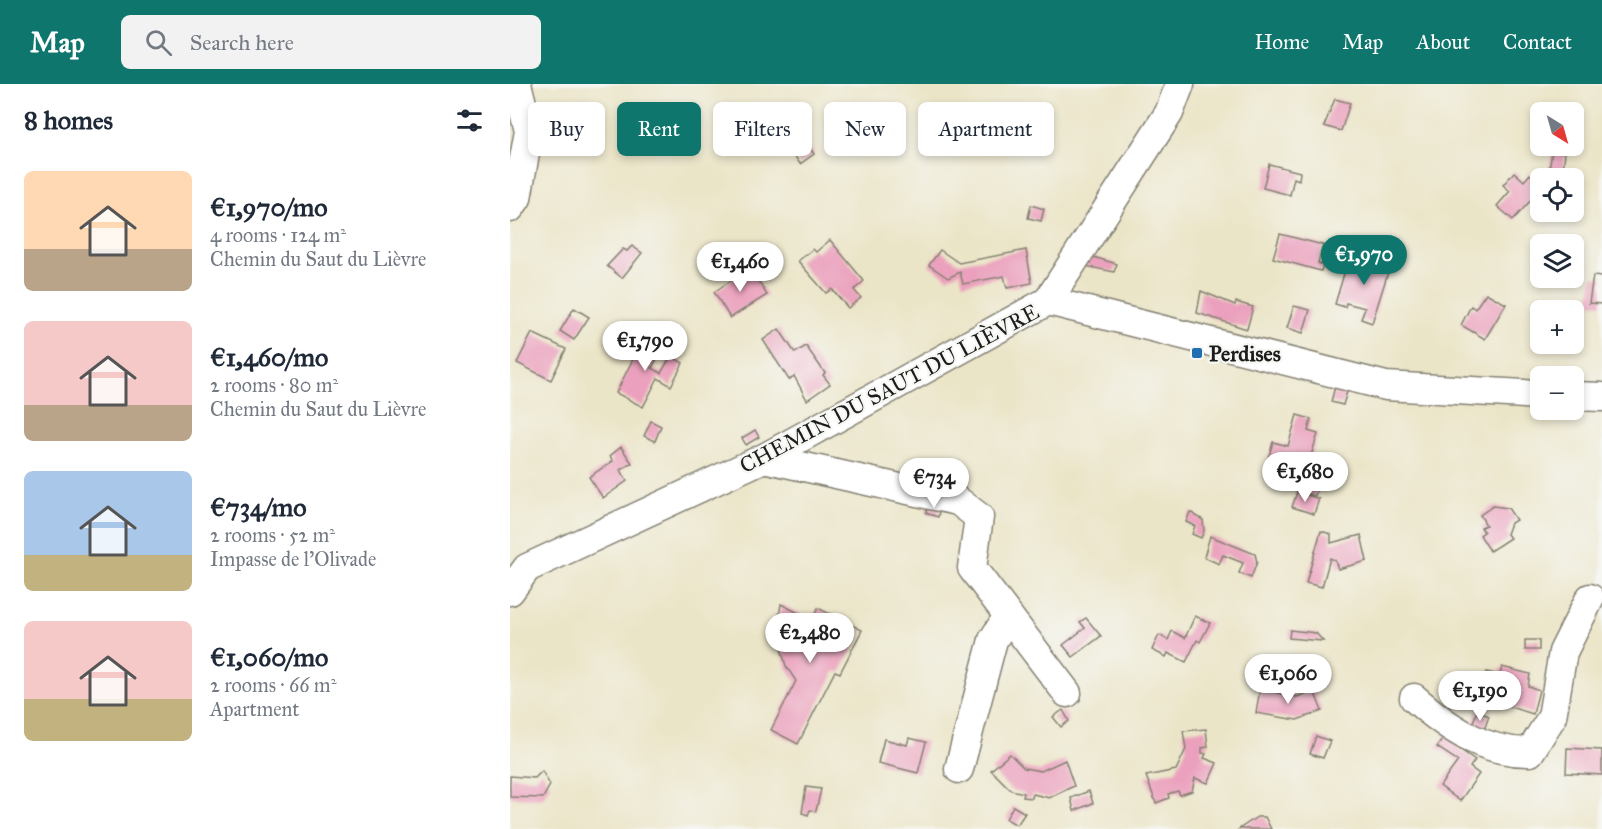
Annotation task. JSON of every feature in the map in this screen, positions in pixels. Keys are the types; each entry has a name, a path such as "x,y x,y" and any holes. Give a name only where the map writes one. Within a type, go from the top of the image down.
{"street":[{"path":"510,208 517,198 529,131 517,84"},
{"path":"1048,301 1169,113 1180,84"},
{"name":"CHEMIN DU SAUT DU LIÈVRE","path":"510,591 527,568 764,458 1048,301 1386,386 1530,394"},
{"path":"1584,396 1602,397"},
{"path":"764,458 958,501 979,517 972,568 1067,693"},
{"path":"1414,698 1440,721 1481,744 1509,753 1530,752 1552,717 1563,652 1598,593"},
{"path":"959,769 993,639 1008,616"}],"building":[{"path":"1335,99 1350,103 1341,131 1324,126"},
{"path":"795,156 811,156 800,164"},
{"path":"1551,156 1565,156 1563,168 1549,168"},
{"path":"1269,164 1300,172 1299,180 1294,178 1290,195 1263,188"},
{"path":"1514,172 1524,181 1530,174 1530,201 1513,220 1497,206 1510,191 1503,185"},
{"path":"1031,205 1044,209 1041,221 1028,218"},
{"path":"1280,234 1323,245 1318,263 1323,265 1321,271 1273,258"},
{"path":"830,240 864,281 854,290 861,298 848,308 832,289 826,293 798,261 813,249 816,252"},
{"path":"632,246 642,253 622,278 607,266 623,249 627,251"},
{"path":"940,250 959,263 1026,250 1032,283 1007,288 1004,276 963,284 960,272 948,278 929,265"},
{"path":"1360,254 1390,266 1372,323 1361,319 1365,308 1346,303 1345,307 1335,304 1346,267 1355,270"},
{"path":"1090,256 1117,264 1114,272 1085,266"},
{"path":"750,268 767,295 730,318 714,292"},
{"path":"1593,276 1602,277 1602,304 1589,303"},
{"path":"1201,291 1235,305 1236,302 1253,307 1247,329 1197,313"},
{"path":"1486,293 1506,304 1485,339 1461,325 1471,306 1475,309"},
{"path":"1294,306 1310,310 1303,333 1287,328"},
{"path":"574,308 589,317 574,340 560,331"},
{"path":"779,329 795,353 806,346 830,384 807,400 794,376 789,380 763,340"},
{"path":"532,333 566,349 551,380 517,363"},
{"path":"632,334 645,341 642,346 659,355 652,368 661,373 671,356 683,363 671,386 658,378 643,407 616,393 634,357 623,351"},
{"path":"1335,386 1348,388 1343,405 1331,402"},
{"path":"1297,415 1311,419 1308,431 1318,434 1306,471 1268,459 1273,442 1288,446"},
{"path":"651,421 661,426 655,441 644,436"},
{"path":"755,430 759,437 746,445 742,438"},
{"path":"621,447 632,463 620,470 627,481 603,498 589,477 613,461 610,456"},
{"path":"1300,478 1319,483 1315,496 1295,490"},
{"path":"1297,492 1319,499 1314,514 1292,507"},
{"path":"929,502 941,505 938,517 926,513"},
{"path":"1493,506 1508,508 1516,520 1511,523 1507,534 1510,538 1490,551 1480,535 1484,532 1481,527 1486,525 1480,515"},
{"path":"1190,512 1203,520 1204,531 1201,538 1192,534 1195,526 1186,522"},
{"path":"1321,531 1331,534 1331,543 1361,535 1367,561 1338,569 1335,560 1330,558 1322,587 1306,583"},
{"path":"1210,536 1255,554 1257,562 1251,578 1239,573 1243,563 1223,555 1219,564 1204,557"},
{"path":"781,604 812,620 818,608 862,630 840,673 835,671 798,744 771,730 796,681 786,666 780,645 778,623"},
{"path":"1195,616 1210,623 1200,642 1197,640 1186,662 1168,653 1166,657 1152,650 1159,635 1168,640 1172,631 1185,638"},
{"path":"1086,618 1101,636 1073,657 1063,645 1085,628 1080,622"},
{"path":"1290,630 1316,633 1323,641 1289,638"},
{"path":"1525,640 1539,640 1539,650 1525,650"},
{"path":"1502,667 1530,674 1528,686 1539,690 1533,714 1479,697 1486,672 1500,675"},
{"path":"1260,689 1297,697 1314,691 1322,711 1297,720 1256,713"},
{"path":"1063,710 1069,721 1061,727 1053,717"},
{"path":"1477,711 1489,716 1483,733 1471,728"},
{"path":"1206,729 1208,747 1202,748 1202,753 1206,754 1204,758 1217,763 1208,783 1195,778 1192,791 1180,795 1178,791 1168,794 1169,798 1156,803 1146,776 1176,770 1186,749 1183,731"},
{"path":"1448,731 1463,741 1458,748 1475,760 1470,767 1479,774 1460,801 1440,786 1458,761 1437,747"},
{"path":"1316,736 1330,741 1323,758 1310,754"},
{"path":"909,738 926,742 918,773 878,763 884,739 907,745"},
{"path":"1567,748 1602,750 1602,775 1566,773"},
{"path":"1010,754 1024,768 1041,771 1065,760 1074,786 1049,798 1033,794 1032,798 1023,797 1024,793 1011,790 991,770"},
{"path":"542,771 550,785 543,798 510,797 510,776 535,778"},
{"path":"806,787 821,789 816,811 810,810 808,815 802,813"},
{"path":"1089,791 1093,803 1074,811 1071,798"},
{"path":"1013,806 1025,813 1017,825 1006,819"},
{"path":"1257,817 1265,817 1271,829 1239,829"}],"place":[{"name":"Perdises","path":"1197,353"}]}
